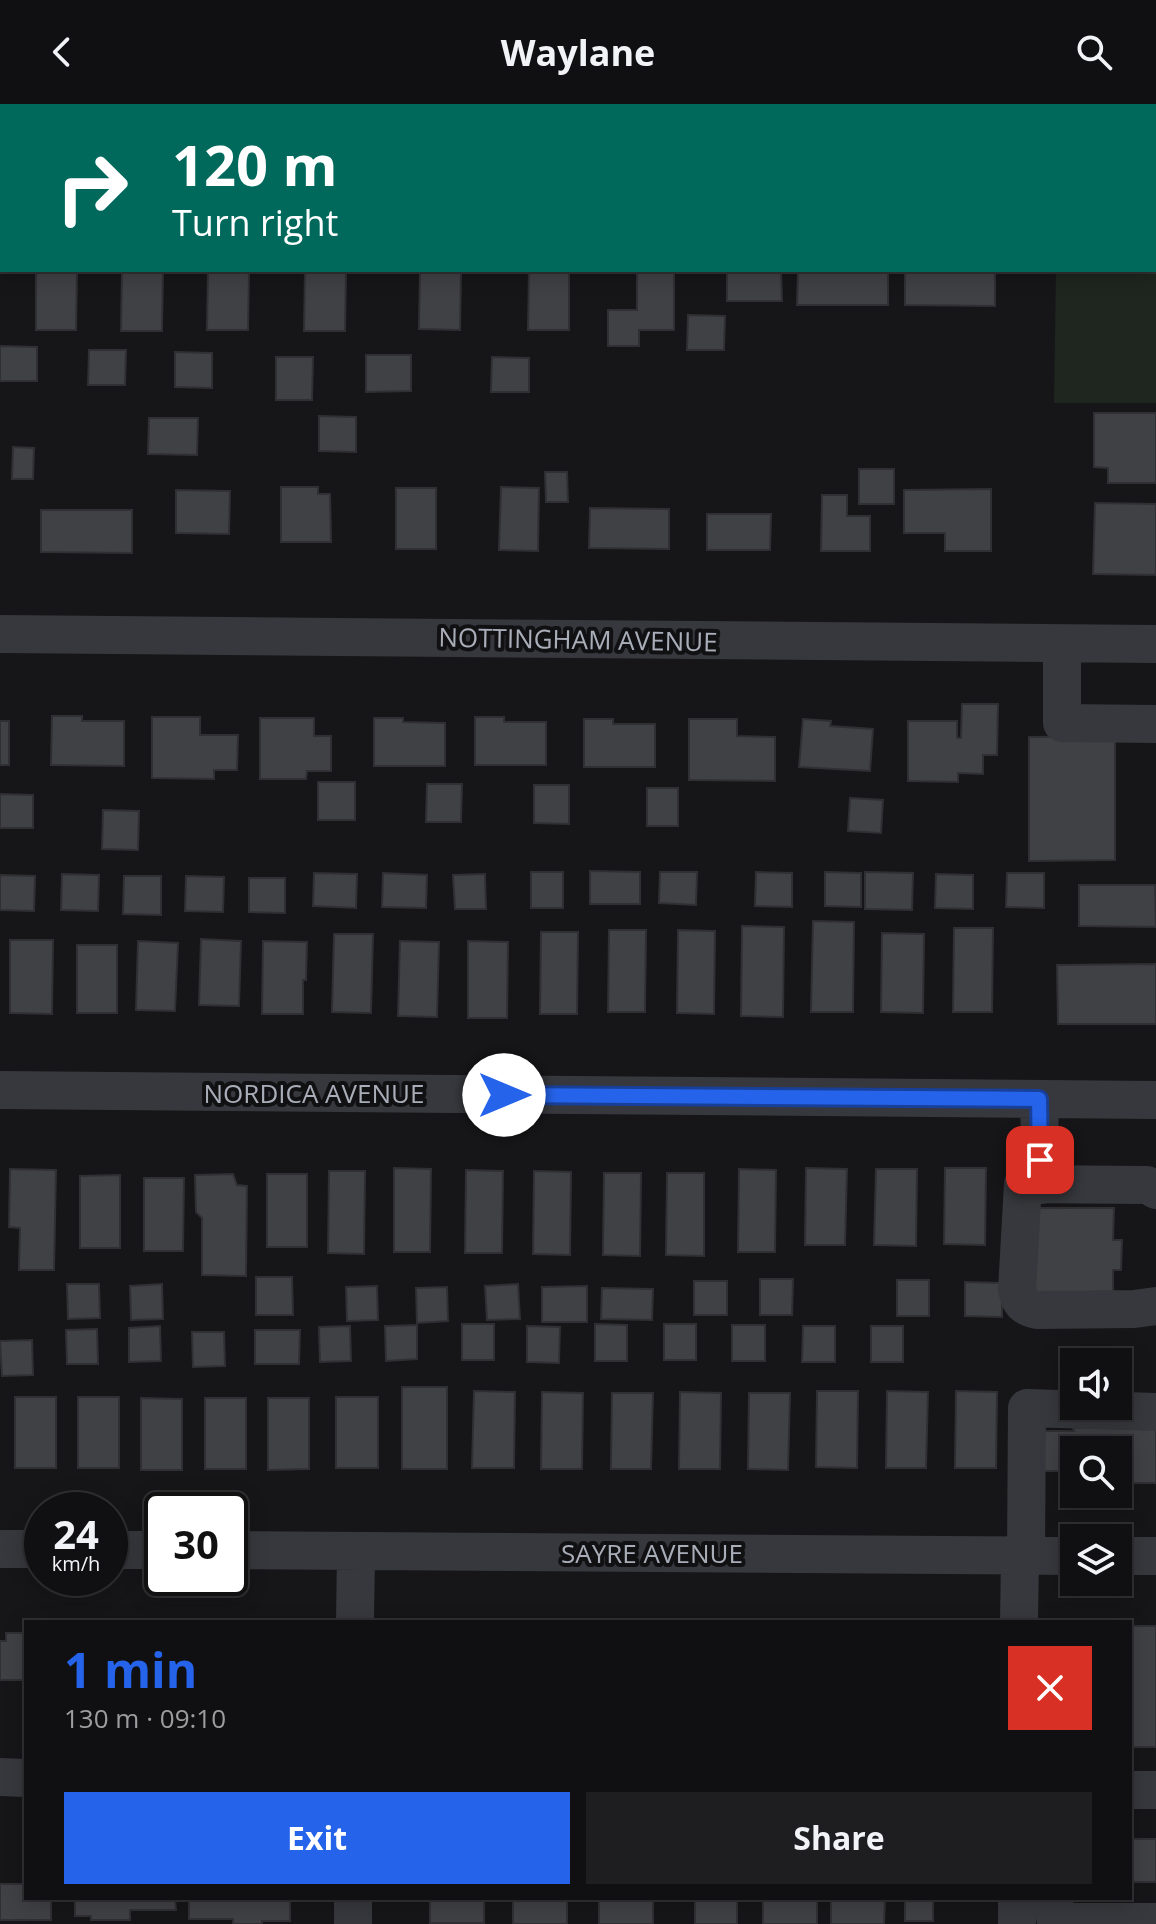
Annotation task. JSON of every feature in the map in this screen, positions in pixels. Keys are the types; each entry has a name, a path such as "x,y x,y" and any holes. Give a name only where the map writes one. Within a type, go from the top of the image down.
{"street":[{"name":"NOTTINGHAM AVENUE","path":"0,634 1156,644"},
{"path":"1062,644 1062,723 1156,724"},
{"name":"NORDICA AVENUE","path":"0,1090 1156,1100"},
{"path":"1039,1099 1041,1185"},
{"path":"1156,1190 1147,1185 1023,1184 1017,1290 1023,1305 1037,1310 1156,1306"},
{"path":"1019,1620 1027,1408 1156,1412"},
{"path":"0,1549 24,1549"},
{"name":"SAYRE AVENUE","path":"248,1550 1060,1556"},
{"path":"355,1620 356,1551"},
{"path":"1132,1556 1156,1556"},
{"path":"0,1777 24,1778"},
{"path":"1132,1790 1156,1790"},
{"path":"353,1900 353,1924"},
{"path":"1017,1900 1017,1924"},
{"path":"1054,1900 1055,1917 1065,1922 1156,1922"}],"shaded area":[{"path":"1056,272 1156,272 1156,403 1054,403"}],"building":[{"path":"36,272 77,272 76,330 36,330"},
{"path":"122,272 163,272 162,331 121,331"},
{"path":"208,272 249,272 248,330 207,330"},
{"path":"305,272 346,272 345,331 304,331"},
{"path":"420,272 461,272 460,330 419,329"},
{"path":"529,272 569,272 569,330 528,330"},
{"path":"637,272 674,272 674,330 639,330 639,346 608,346 608,310 637,310"},
{"path":"727,272 781,272 782,301 727,301"},
{"path":"798,272 888,272 888,305 797,305"},
{"path":"905,272 995,272 995,306 905,305"},
{"path":"688,315 725,316 724,350 687,350"},
{"path":"0,346 37,347 37,381 0,381"},
{"path":"89,350 126,350 125,385 88,385"},
{"path":"175,352 212,353 212,388 175,387"},
{"path":"366,355 411,355 411,391 366,392"},
{"path":"276,357 313,357 312,400 276,400"},
{"path":"492,357 529,358 529,392 491,392"},
{"path":"1094,413 1156,413 1156,483 1108,483 1108,468 1094,467"},
{"path":"319,416 356,417 356,452 319,451"},
{"path":"149,418 198,418 197,455 148,454"},
{"path":"13,447 34,448 33,479 12,479"},
{"path":"859,469 894,469 894,504 859,504"},
{"path":"545,472 567,472 568,502 546,502"},
{"path":"281,487 318,487 318,494 330,494 331,542 281,542"},
{"path":"501,487 539,488 538,551 499,550"},
{"path":"396,488 436,488 436,549 396,549"},
{"path":"991,489 991,551 945,551 945,533 904,533 904,490"},
{"path":"176,490 230,491 229,534 176,533"},
{"path":"822,495 847,495 847,516 870,516 870,551 821,551"},
{"path":"1095,503 1156,504 1156,575 1093,574"},
{"path":"590,508 669,509 669,549 589,548"},
{"path":"41,510 132,510 132,553 41,552"},
{"path":"707,514 771,514 770,550 707,550"},
{"path":"962,704 998,704 997,755 983,755 983,774 958,773 958,782 908,781 908,721 957,721 957,738 961,738"},
{"path":"52,716 82,716 82,721 124,721 124,766 51,765"},
{"path":"152,717 200,717 200,735 238,735 237,770 214,770 214,779 152,778"},
{"path":"475,717 504,717 504,722 546,722 546,765 475,765"},
{"path":"260,718 314,718 314,736 331,736 331,771 307,771 306,779 260,779"},
{"path":"374,718 445,723 445,766 374,766"},
{"path":"584,719 613,719 613,724 655,724 655,767 584,767"},
{"path":"689,719 737,719 737,736 775,737 775,781 689,780"},
{"path":"803,719 831,721 830,726 873,729 870,771 799,767"},
{"path":"0,721 9,721 9,765 0,765"},
{"path":"1115,736 1115,860 1029,861 1029,737"},
{"path":"318,782 355,782 355,820 318,820"},
{"path":"427,784 462,784 461,822 426,822"},
{"path":"534,785 569,785 569,824 534,823"},
{"path":"647,788 678,788 678,826 647,826"},
{"path":"0,794 33,795 33,828 0,828"},
{"path":"850,798 883,800 881,833 848,831"},
{"path":"103,810 139,811 138,850 102,849"},
{"path":"590,871 640,872 640,904 590,904"},
{"path":"531,872 563,872 563,908 531,908"},
{"path":"660,872 697,872 696,905 659,903"},
{"path":"756,872 792,873 792,907 755,906"},
{"path":"825,872 861,873 861,907 825,906"},
{"path":"865,872 913,873 912,910 865,909"},
{"path":"314,873 357,874 356,908 313,906"},
{"path":"383,873 427,875 426,908 382,907"},
{"path":"1007,873 1044,873 1044,908 1006,907"},
{"path":"62,874 99,875 98,911 61,910"},
{"path":"485,874 486,909 455,909 453,875"},
{"path":"936,874 973,875 973,909 935,908"},
{"path":"0,875 35,876 34,911 0,910"},
{"path":"124,876 161,876 161,915 123,914"},
{"path":"186,876 224,877 223,912 185,911"},
{"path":"249,878 285,878 285,913 249,912"},
{"path":"1079,885 1155,885 1156,927 1079,926"},
{"path":"813,921 854,922 853,1012 811,1012"},
{"path":"742,926 784,927 783,1017 741,1016"},
{"path":"954,928 993,928 992,1012 953,1012"},
{"path":"609,930 646,930 645,1012 608,1012"},
{"path":"678,930 715,931 714,1014 677,1013"},
{"path":"541,932 578,932 577,1014 540,1014"},
{"path":"882,933 924,934 923,1013 881,1012"},
{"path":"334,934 373,934 371,1013 332,1012"},
{"path":"201,939 241,941 239,1006 199,1005"},
{"path":"10,940 53,940 52,1014 10,1013"},
{"path":"138,941 178,943 175,1011 136,1010"},
{"path":"263,941 307,942 303,1014 262,1014"},
{"path":"400,941 439,942 437,1017 398,1016"},
{"path":"468,941 508,942 507,1018 468,1018"},
{"path":"77,945 117,945 117,1013 77,1013"},
{"path":"1156,964 1156,1024 1058,1024 1057,965"},
{"path":"394,1168 431,1169 430,1252 394,1252"},
{"path":"806,1168 847,1169 845,1245 805,1245"},
{"path":"945,1168 986,1168 985,1245 944,1244"},
{"path":"10,1169 56,1170 54,1270 19,1270 20,1228 9,1227"},
{"path":"739,1169 776,1170 775,1252 738,1252"},
{"path":"876,1169 917,1169 916,1246 874,1245"},
{"path":"466,1170 503,1171 502,1253 465,1253"},
{"path":"329,1171 365,1171 364,1254 328,1253"},
{"path":"534,1171 571,1172 570,1255 533,1254"},
{"path":"604,1173 641,1173 640,1256 603,1255"},
{"path":"667,1173 704,1173 704,1256 666,1255"},
{"path":"233,1174 237,1185 247,1186 246,1276 202,1275 202,1218 196,1212 195,1175"},
{"path":"267,1174 307,1174 307,1247 267,1247"},
{"path":"120,1175 120,1248 80,1248 80,1176"},
{"path":"144,1178 184,1178 183,1251 144,1251"},
{"path":"1035,1208 1114,1208 1113,1240 1122,1240 1121,1270 1113,1270 1113,1300 1035,1300"},
{"path":"256,1277 292,1277 293,1315 256,1315"},
{"path":"760,1279 793,1279 792,1315 760,1315"},
{"path":"897,1280 929,1280 929,1316 897,1316"},
{"path":"694,1281 727,1281 727,1315 694,1315"},
{"path":"965,1282 1002,1283 1002,1317 965,1316"},
{"path":"67,1284 99,1284 100,1318 68,1319"},
{"path":"162,1284 163,1319 131,1320 130,1286"},
{"path":"518,1284 520,1319 487,1320 485,1286"},
{"path":"377,1286 378,1320 347,1321 346,1287"},
{"path":"587,1286 587,1322 542,1322 542,1287"},
{"path":"447,1287 448,1321 417,1323 416,1288"},
{"path":"602,1288 653,1289 652,1320 601,1319"},
{"path":"462,1324 494,1324 494,1360 462,1360"},
{"path":"595,1324 627,1325 627,1361 595,1361"},
{"path":"664,1324 696,1324 696,1360 664,1360"},
{"path":"417,1325 417,1359 386,1361 385,1326"},
{"path":"732,1325 765,1325 765,1361 732,1361"},
{"path":"160,1326 161,1361 129,1362 129,1328"},
{"path":"350,1326 351,1361 320,1362 319,1327"},
{"path":"527,1326 560,1327 559,1363 527,1362"},
{"path":"803,1326 835,1326 835,1362 802,1362"},
{"path":"871,1326 903,1326 903,1362 871,1362"},
{"path":"97,1329 98,1364 67,1364 66,1330"},
{"path":"255,1330 300,1330 299,1364 255,1364"},
{"path":"192,1332 224,1332 225,1366 193,1367"},
{"path":"32,1340 33,1375 2,1376 0,1341"},
{"path":"402,1387 447,1387 447,1469 402,1469"},
{"path":"474,1391 515,1392 514,1468 472,1468"},
{"path":"817,1391 858,1391 857,1468 816,1467"},
{"path":"887,1391 928,1392 926,1468 886,1468"},
{"path":"956,1391 997,1392 996,1468 955,1468"},
{"path":"542,1392 583,1393 582,1469 541,1469"},
{"path":"680,1392 721,1393 720,1469 679,1469"},
{"path":"612,1393 653,1393 651,1469 611,1469"},
{"path":"749,1393 790,1393 788,1470 748,1469"},
{"path":"15,1397 56,1397 56,1468 15,1468"},
{"path":"78,1397 119,1397 119,1468 78,1468"},
{"path":"336,1397 378,1397 378,1468 336,1468"},
{"path":"141,1398 182,1399 182,1470 141,1470"},
{"path":"205,1398 246,1398 246,1469 205,1469"},
{"path":"268,1398 309,1398 309,1469 268,1470"},
{"path":"1073,1428 1156,1428 1156,1483 1132,1483 1132,1436 1060,1436 1060,1471 1041,1471 1042,1431 1074,1431"},
{"path":"1132,1626 1156,1626 1156,1747 1132,1747"},
{"path":"6,1633 24,1633 24,1680 0,1680 0,1641 6,1641"},
{"path":"1132,1839 1156,1839 1156,1882 1132,1882"},
{"path":"0,1884 24,1884 24,1900 51,1900 51,1920 0,1920"},
{"path":"75,1900 175,1900 176,1910 130,1910 130,1920 91,1920 91,1916 75,1916"},
{"path":"189,1900 290,1900 290,1921 233,1924 233,1919 189,1919"},
{"path":"430,1900 484,1900 484,1923 430,1923"},
{"path":"513,1900 567,1900 567,1924 513,1924"},
{"path":"599,1900 653,1900 653,1924 599,1924"},
{"path":"695,1900 737,1900 737,1924 695,1924"},
{"path":"763,1900 817,1900 817,1924 763,1924"},
{"path":"831,1900 885,1900 884,1924 831,1924"},
{"path":"905,1900 933,1900 933,1921 905,1921"}],"route":[{"path":"504,1095 1039,1099 1040,1160"}]}
